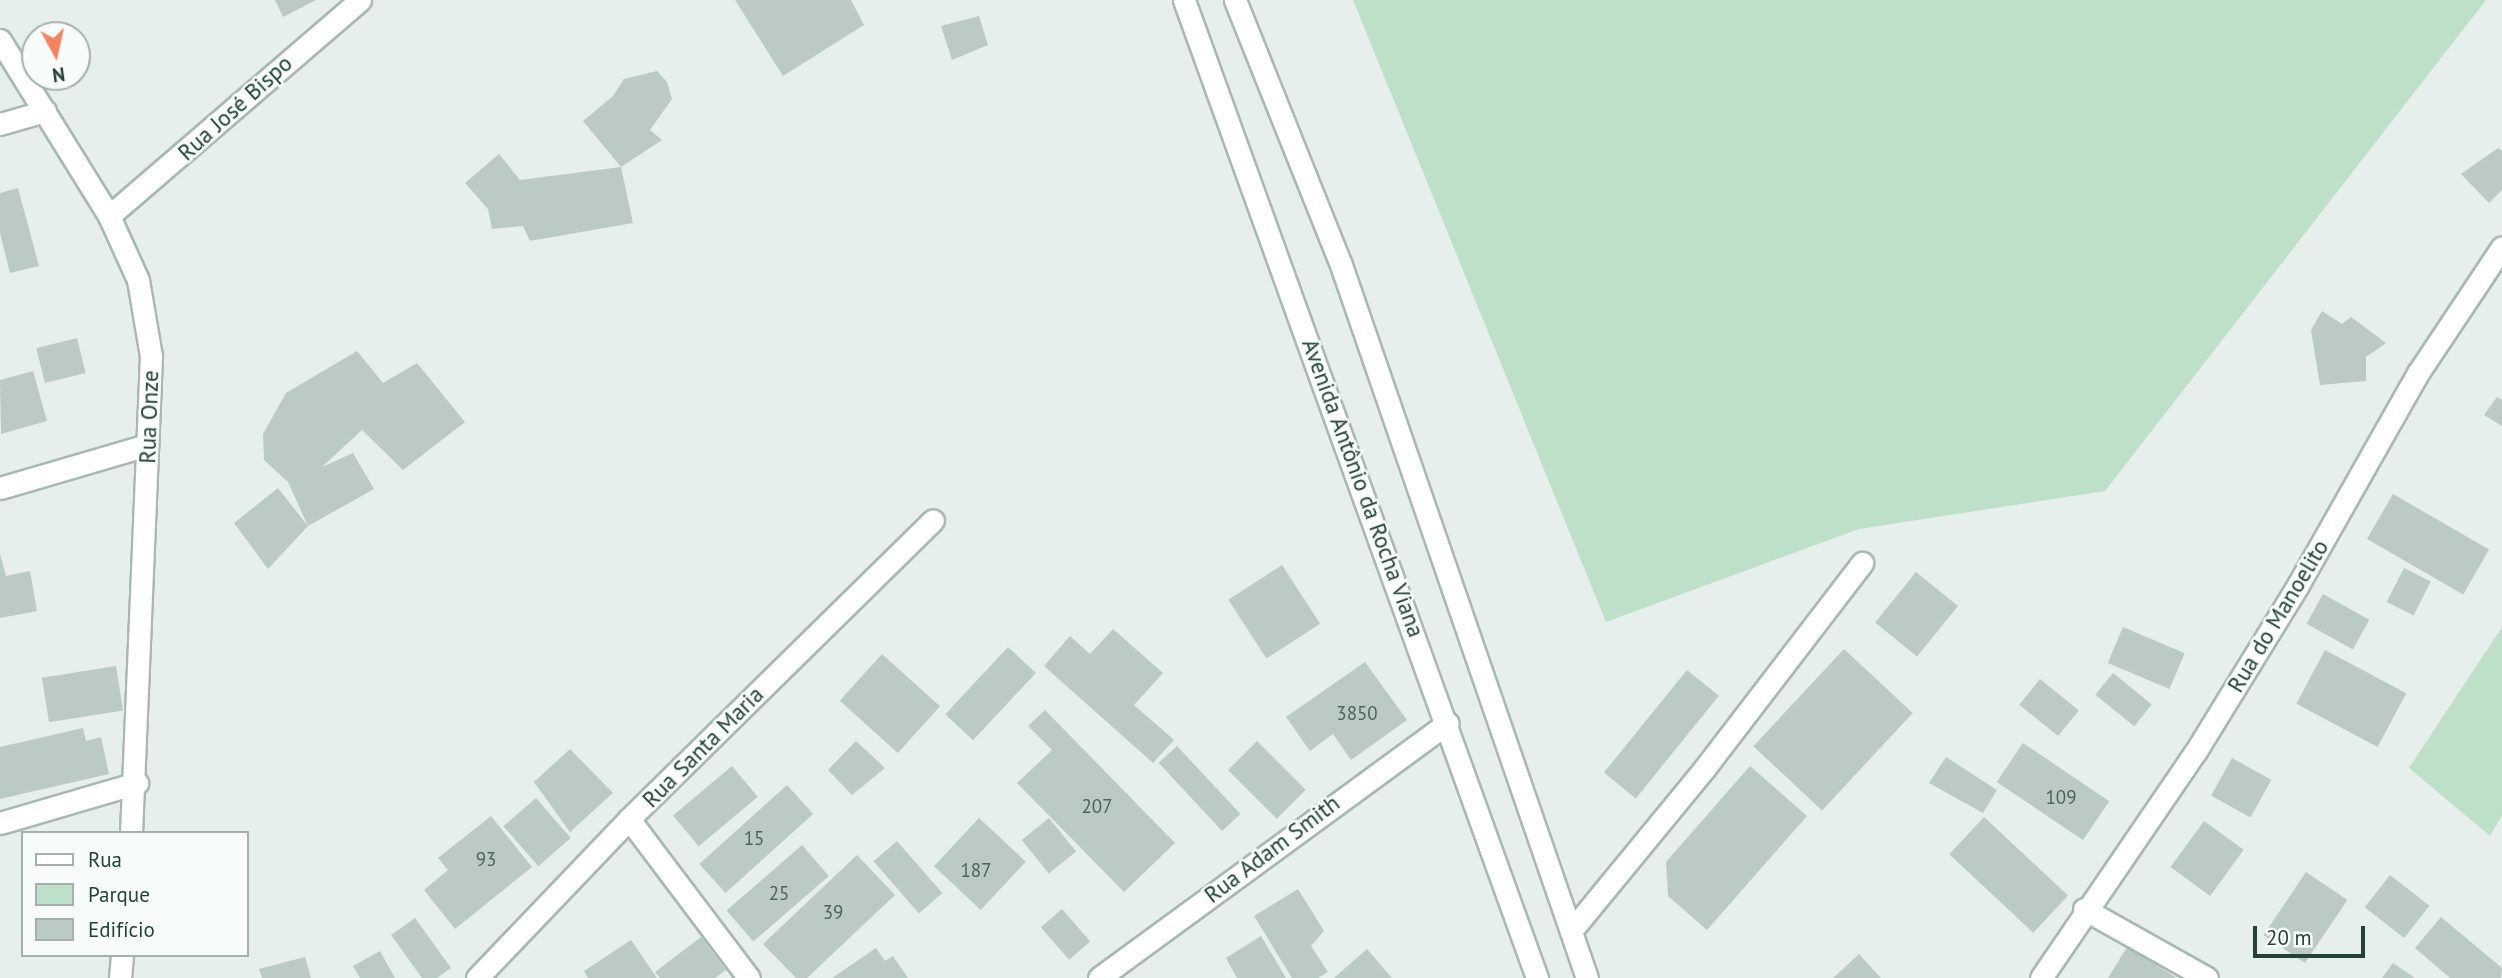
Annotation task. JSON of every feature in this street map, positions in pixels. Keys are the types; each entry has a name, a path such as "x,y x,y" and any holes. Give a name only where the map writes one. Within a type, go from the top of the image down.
{"street":[{"name":"Rua José Bispo","path":"109,216 360,0"},
{"name":"Avenida Antônio da Rocha Viana","path":"1184,0 1448,723 1537,978"},
{"path":"1235,0 1340,262 1587,978"},
{"name":"Rua Onze","path":"0,40 109,216 138,280 151,356 137,783 131,831"},
{"path":"0,124 45,111"},
{"name":"Rua do Manoelito","path":"2041,978 2084,909 2196,751 2311,563 2418,373 2502,247"},
{"path":"0,488 147,445"},
{"name":"Rua Santa Maria","path":"477,978 629,820 933,520"},
{"path":"1571,931 1704,769 1862,563"},
{"name":"Rua Adam Smith","path":"1099,978 1448,723"},
{"path":"0,823 137,783"},
{"path":"629,820 749,978"},
{"path":"2084,909 2207,978"},
{"path":"120,978 122,957"}],"green space":[{"path":"1353,0 2486,0 2105,491 1859,529 1606,622"},
{"path":"2502,627 2502,815 2490,836 2409,768"}],"building":[{"path":"275,0 316,0 283,17"},
{"path":"735,0 851,0 864,25 783,76"},
{"path":"979,16 988,45 952,60 941,26"},
{"path":"657,71 667,82 672,99 650,130 662,140 621,167 583,121 613,96 624,79"},
{"path":"2498,148 2502,151 2502,190 2489,203 2461,174"},
{"path":"499,154 520,180 621,167 633,223 530,241 523,226 492,229 488,209 465,183"},
{"path":"18,188 39,266 10,273 0,233 0,193"},
{"path":"2322,311 2342,324 2351,317 2386,343 2366,357 2366,381 2320,385 2311,330"},
{"path":"77,338 86,373 45,383 36,348"},
{"path":"357,351 383,383 417,363 465,422 403,470 362,430 322,467 353,453 374,489 308,526 288,482 264,460 263,434 286,393"},
{"path":"33,371 47,421 1,434 0,380"},
{"path":"2497,397 2502,400 2502,426 2484,415"},
{"path":"278,488 308,526 268,569 234,523"},
{"path":"2393,494 2489,550 2463,595 2367,539"},
{"path":"0,554 6,576 30,571 37,611 0,618"},
{"path":"1282,565 1320,624 1266,659 1228,600"},
{"path":"2404,568 2431,582 2413,615 2387,602"},
{"path":"1916,572 1958,606 1917,656 1875,623"},
{"path":"2323,594 2369,620 2353,649 2307,624"},
{"path":"2123,627 2185,653 2169,689 2108,663"},
{"path":"1113,629 1163,673 1134,705 1174,740 1153,763 1044,666 1070,636 1090,654"},
{"path":"1008,647 1036,673 973,740 945,714"},
{"path":"1844,649 1913,713 1822,810 1753,746"},
{"path":"2325,650 2406,693 2378,747 2296,704"},
{"path":"882,654 940,706 898,753 840,701"},
{"path":"1365,662 1407,720 1351,760 1333,734 1310,751 1286,717"},
{"path":"116,666 123,710 49,722 42,678"},
{"path":"1687,670 1719,696 1636,798 1604,773"},
{"path":"2113,673 2152,704 2134,726 2095,695"},
{"path":"2040,679 2079,710 2058,736 2019,705"},
{"path":"1045,710 1175,843 1124,892 1017,783 1052,750 1028,726"},
{"path":"83,728 86,741 101,737 109,774 0,799 0,747"},
{"path":"856,741 885,768 852,795 828,770"},
{"path":"1257,741 1306,790 1277,819 1228,770"},
{"path":"2023,743 2109,801 2083,840 1997,782"},
{"path":"1177,746 1240,814 1222,831 1159,763"},
{"path":"570,749 613,793 570,832 534,782"},
{"path":"1946,757 1997,790 1983,813 1929,783"},
{"path":"2232,758 2271,780 2251,817 2211,796"},
{"path":"732,766 758,797 699,846 673,815"},
{"path":"1750,766 1807,816 1707,930 1668,896 1666,862"},
{"path":"787,785 813,814 725,893 699,864"},
{"path":"536,798 571,838 538,866 504,826"},
{"path":"491,816 532,867 455,929 424,890 448,870 438,858"},
{"path":"1984,817 2068,895 2033,933 1949,854"},
{"path":"979,818 1026,862 981,910 934,866"},
{"path":"1049,818 1076,851 1049,873 1022,840"},
{"path":"2204,821 2244,850 2210,896 2170,867"},
{"path":"897,841 942,893 919,913 874,861"},
{"path":"802,845 829,876 753,942 727,911"},
{"path":"857,855 895,895 807,978 796,978 763,944"},
{"path":"2306,872 2347,900 2305,963 2264,935"},
{"path":"2390,875 2429,906 2404,938 2365,907"},
{"path":"1298,889 1324,931 1311,946 1328,972 1318,978 1292,978 1254,916"},
{"path":"1062,909 1090,941 1069,960 1041,927"},
{"path":"2441,917 2502,968 2501,978 2450,978 2415,948"},
{"path":"415,918 451,968 437,978 422,978 391,935"},
{"path":"1261,936 1286,978 1237,978 1226,958"},
{"path":"701,937 726,970 715,978 660,978 655,972"},
{"path":"631,940 657,978 588,978 584,971"},
{"path":"2127,947 2177,978 2108,978"},
{"path":"876,948 885,961 893,956 908,978 832,978"},
{"path":"1367,949 1392,978 1334,978"},
{"path":"380,951 395,978 360,978 353,966"},
{"path":"1859,954 1881,978 1833,978"},
{"path":"305,957 311,978 262,978 259,969"},
{"path":"2393,963 2415,978 2382,978"}]}
